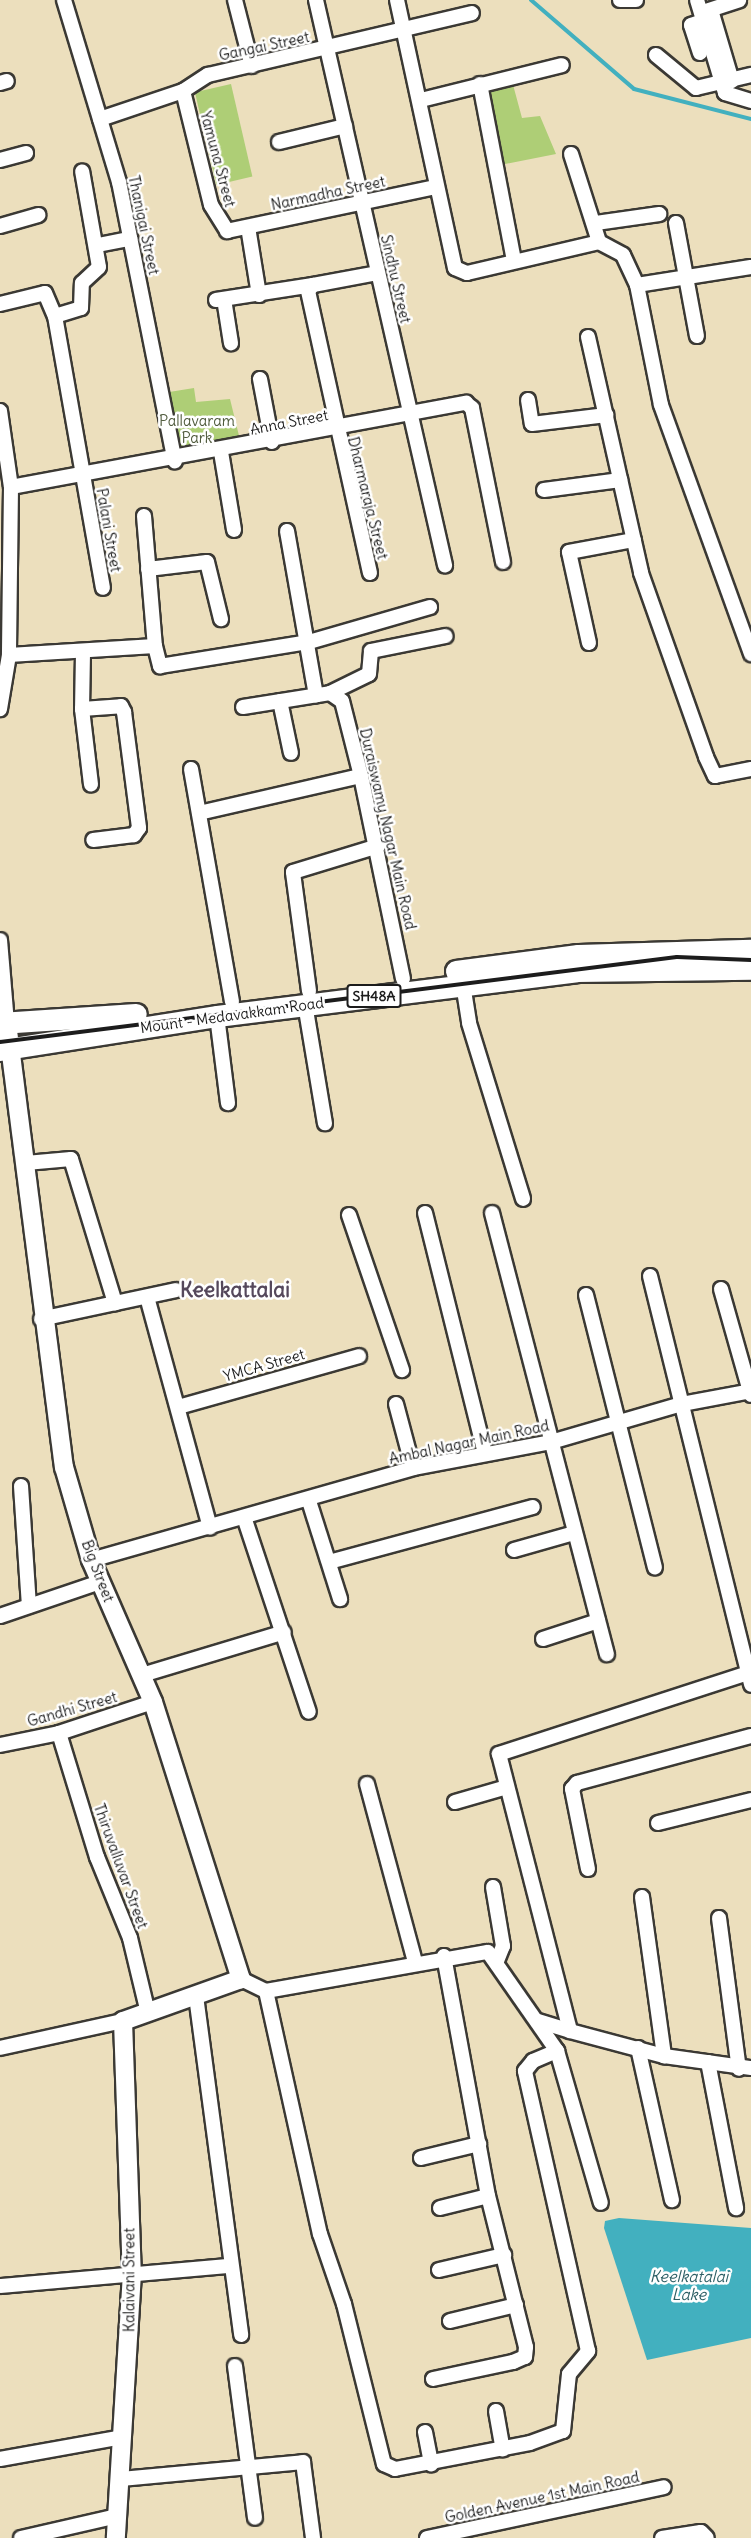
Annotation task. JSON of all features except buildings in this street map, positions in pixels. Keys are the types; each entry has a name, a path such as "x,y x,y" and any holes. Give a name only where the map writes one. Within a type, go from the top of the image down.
{"main road":[{"name":"Mount - Medavakkam Road","path":"307,998 403,979 578,955 751,951"},
{"name":"Mount - Medavakkam Road","path":"3,1023 103,1019 225,1008 576,971 751,969"},
{"name":"Mount - Medavakkam Road","path":"5,1049 225,1008"}],"street":[{"name":"Thanigai Street","path":"64,0 100,119 130,239 175,461"},
{"path":"236,0 252,66"},
{"name":"Sindhu Street","path":"316,0 445,565"},
{"path":"397,0 406,30 436,187 455,268 467,273 514,260 600,242 623,255 637,285 661,405 751,654"},
{"path":"620,0 636,0"},
{"path":"698,13 739,0"},
{"name":"Gangai Street","path":"100,119 183,91 208,75 328,49 472,13"},
{"path":"698,13 700,53"},
{"path":"698,13 727,82 729,97 751,101"},
{"path":"656,55 696,88 751,75"},
{"path":"421,100 562,65"},
{"path":"480,84 514,260"},
{"name":"Yamuna Street","path":"183,91 212,205 227,231"},
{"path":"279,142 345,126"},
{"path":"0,160 26,153"},
{"path":"571,154 596,223 600,242"},
{"path":"55,316 81,308 82,283 99,267 98,245 82,171"},
{"name":"Narmadha Street","path":"227,231 436,187"},
{"path":"596,223 659,214"},
{"path":"0,226 38,215"},
{"path":"676,223 697,336"},
{"path":"248,227 259,295"},
{"path":"98,245 130,239"},
{"path":"637,285 751,267"},
{"path":"231,343 220,300 377,273"},
{"name":"Dharmaraja Street","path":"313,285 308,291 334,430 370,573"},
{"name":"Palani Street","path":"0,304 45,293 55,316 103,588"},
{"path":"588,337 634,540 715,776 751,770"},
{"path":"260,379 272,442"},
{"path":"528,400 532,424 606,415"},
{"name":"Anna Street","path":"11,487 175,461 466,403 472,408 503,562"},
{"path":"0,411 11,487 5,502 5,598 9,655 0,689 0,709"},
{"path":"220,452 234,530"},
{"path":"543,490 620,480"},
{"path":"144,516 155,646 160,666 309,642 430,607"},
{"path":"287,531 309,642 323,694"},
{"path":"589,643 569,552 634,540"},
{"path":"148,569 207,562 222,619"},
{"path":"243,707 323,694 369,675 371,651 446,636"},
{"path":"9,655 84,653 155,646"},
{"path":"84,653 82,709 91,784"},
{"name":"Duraiswamy Nagar Main Road","path":"323,694 342,701 378,846 403,979"},
{"path":"280,701 291,753"},
{"path":"82,709 121,706 124,712 139,828 134,835 93,840"},
{"path":"191,769 225,1008 228,1103"},
{"path":"199,813 362,776"},
{"path":"325,1124 307,998 293,872 378,846"},
{"path":"0,940 3,1023"},
{"path":"463,984 469,1023 523,1199"},
{"name":"Big Street","path":"3,1023 5,1049 26,1163 41,1319 64,1467 91,1560 153,1702 241,1979"},
{"path":"26,1163 71,1159 116,1304"},
{"path":"425,1213 485,1453"},
{"path":"492,1213 607,1654"},
{"path":"349,1215 402,1370"},
{"path":"570,2031 499,1754 503,1748 750,1679 650,1276"},
{"path":"721,1289 751,1392"},
{"path":"41,1319 176,1290"},
{"path":"586,1295 620,1422 654,1566"},
{"path":"147,1297 210,1528"},
{"name":"YMCA Street","path":"178,1407 359,1356"},
{"name":"Ambal Nagar Main Road","path":"91,1560 245,1520 413,1468 551,1442 682,1404 751,1392"},
{"path":"396,1404 413,1468"},
{"path":"21,1486 29,1606"},
{"path":"309,1501 340,1599"},
{"path":"329,1562 533,1507"},
{"path":"245,1520 309,1712"},
{"path":"514,1550 574,1533"},
{"path":"0,1616 100,1582"},
{"path":"543,1639 598,1621"},
{"path":"141,1676 284,1632"},
{"name":"Gandhi Street","path":"0,1745 59,1733 153,1702"},
{"name":"Thiruvalluvar Street","path":"59,1733 97,1857 130,1938 148,2013"},
{"path":"588,1869 572,1789 577,1784 751,1736"},
{"path":"367,1784 415,1962"},
{"path":"455,1802 507,1788"},
{"path":"658,1823 751,1800"},
{"path":"493,1887 503,1946 497,1961"},
{"path":"642,1897 663,2056"},
{"path":"538,2021 663,2056 745,2069 719,1918"},
{"path":"0,2048 123,2021 241,1979 266,1991 477,1950 497,1961 557,2051 601,2203"},
{"path":"433,2379 525,2356 516,2305 488,2196 444,1956"},
{"path":"266,1991 320,2234 344,2304 384,2464 394,2469 431,2464 559,2437 569,2374 588,2351 525,2071 533,2061 557,2051"},
{"path":"196,1996 229,2266 240,2335"},
{"name":"Kalaivani Street","path":"116,2538 132,2273 123,2021"},
{"path":"638,2048 672,2200"},
{"path":"708,2062 736,2208"},
{"path":"421,2158 479,2144"},
{"path":"440,2208 488,2196"},
{"path":"439,2270 504,2255"},
{"path":"0,2286 229,2266"},
{"path":"450,2321 516,2305"},
{"path":"235,2366 255,2517"},
{"path":"496,2411 503,2449"},
{"path":"425,2432 431,2464"},
{"path":"0,2459 122,2437"},
{"path":"121,2479 303,2462 313,2538"},
{"name":"Golden Avenue 1st Main Road","path":"427,2538 456,2535 664,2487"},
{"path":"21,2538 117,2516"},
{"path":"662,2538 701,2532 707,2538"}],"green space":[{"path":"512,81 522,118 540,116 556,154 500,165 486,88"},
{"path":"231,84 252,177 216,185 195,92"},
{"name":"Pallavaram Park","path":"194,388 196,402 230,399 242,448 177,458 163,393"}],"water":[{"name":"Keelkatalai Lake","path":"619,2218 751,2228 751,2338 647,2360 604,2228 605,2221"}],"waterway":[{"path":"531,0 634,89 751,119"}],"railway":[{"path":"0,1042 677,957 751,960"}],"district":[{"name":"Keelkattalai","path":"235,1290"}]}
